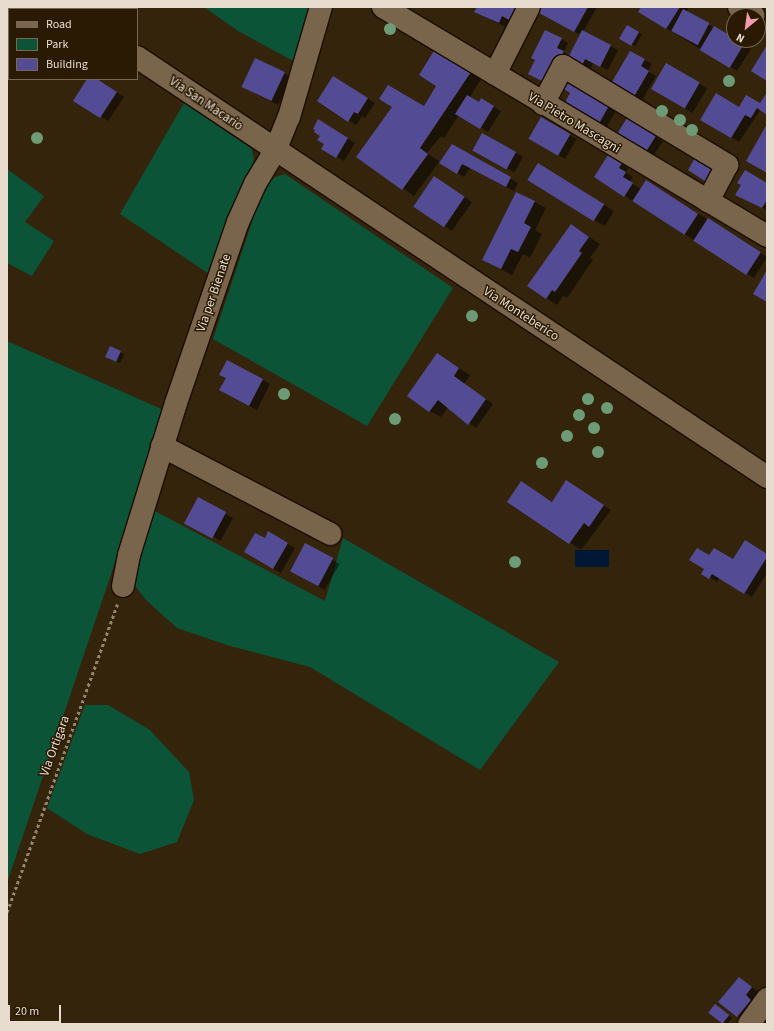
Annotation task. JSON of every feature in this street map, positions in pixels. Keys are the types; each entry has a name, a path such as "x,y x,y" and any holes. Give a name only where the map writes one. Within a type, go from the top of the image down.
{"street":[{"name":"Via per Bienate","path":"123,586 129,555 162,446 238,222 255,184 275,151 288,117 321,7"},
{"name":"Via Pietro Mascagni","path":"383,7 543,104 767,236"},
{"path":"495,74 530,7"},
{"name":"Via San Macario","path":"138,58 275,151"},
{"path":"543,104 563,66 727,165 708,201"},
{"name":"Via Monteberico","path":"275,151 767,476"},
{"path":"162,446 330,534"},
{"path":"749,1024 767,999"}],"path":[{"name":"Via Ortigara","path":"7,912 123,586"}],"green space":[{"path":"204,7 310,7 295,62 238,31"},
{"path":"184,103 252,149 254,160 212,276 120,214"},
{"path":"7,169 44,196 25,222 54,241 32,276 7,263"},
{"path":"285,174 453,288 367,426 213,339 263,189 275,177"},
{"path":"7,341 166,411 7,883"},
{"path":"153,510 325,601 343,538 559,662 480,770 310,667 230,646 177,628 146,600 130,579"},
{"path":"85,705 108,705 150,730 189,772 194,800 177,842 140,854 87,834 47,808"}],"water":[{"path":"575,550 609,550 609,567 575,567"}],"building":[{"path":"477,7 517,7 511,21 502,16 499,23 474,12"},
{"path":"542,7 588,7 574,32 539,13"},
{"path":"641,7 680,7 666,29 638,12"},
{"path":"683,9 709,23 698,45 671,31"},
{"path":"627,25 639,32 631,46 619,39"},
{"path":"714,26 726,33 726,48 742,48 730,68 700,50"},
{"path":"545,30 562,38 557,48 564,51 548,84 528,74 535,60 531,58"},
{"path":"582,30 611,45 600,67 585,59 580,71 565,64"},
{"path":"767,45 767,81 751,71"},
{"path":"435,49 471,72 420,148 428,154 402,190 356,157 392,107 379,99 388,85 424,106 436,86 419,75"},
{"path":"630,51 645,59 641,66 649,71 632,100 609,87"},
{"path":"255,58 285,72 271,101 241,87"},
{"path":"666,63 700,82 685,108 651,89"},
{"path":"333,76 368,98 358,114 354,112 348,122 317,101"},
{"path":"565,77 610,104 597,127 563,106 570,93 559,86"},
{"path":"86,80 99,80 117,92 100,118 73,101"},
{"path":"716,93 739,107 746,95 760,103 766,94 767,115 757,108 751,118 745,115 731,138 700,120"},
{"path":"467,95 479,102 481,98 494,106 480,129 455,114"},
{"path":"541,117 570,134 558,156 528,139"},
{"path":"627,118 656,136 644,155 615,137"},
{"path":"318,119 348,138 336,158 321,149 324,144 317,140 320,136 314,132 315,130 313,129"},
{"path":"767,124 767,173 746,161"},
{"path":"482,133 516,152 506,169 472,150"},
{"path":"452,144 511,177 506,187 462,164 457,174 439,163"},
{"path":"697,154 717,166 711,185 688,170"},
{"path":"608,155 622,163 619,168 626,172 623,177 633,183 624,197 594,177"},
{"path":"538,163 604,204 594,221 527,180"},
{"path":"745,170 767,183 767,200 762,208 735,195 741,185 737,183"},
{"path":"434,176 465,197 444,227 413,207"},
{"path":"646,180 698,214 684,235 632,201"},
{"path":"516,192 535,201 524,223 531,227 518,252 511,249 501,269 482,260"},
{"path":"708,218 761,252 746,275 693,241"},
{"path":"571,224 589,237 579,251 582,253 555,292 552,290 546,299 527,286"},
{"path":"767,270 767,302 753,294"},
{"path":"110,346 121,351 116,362 105,357"},
{"path":"437,353 459,368 454,376 486,399 468,425 438,400 429,412 407,396"},
{"path":"227,360 263,379 249,406 219,390 226,378 219,375"},
{"path":"566,480 604,505 589,527 584,523 569,544 507,502 521,481 552,502"},
{"path":"198,497 226,512 212,539 184,523"},
{"path":"268,531 288,543 273,569 244,552 255,533 265,538"},
{"path":"745,540 767,554 767,557 744,594 712,574 709,579 701,574 704,569 689,560 697,548 709,555 714,548 733,559"},
{"path":"305,543 333,558 318,586 290,571"},
{"path":"739,977 752,987 746,995 751,1000 737,1017 718,1002"},
{"path":"715,1004 729,1015 722,1024 708,1013"}]}
